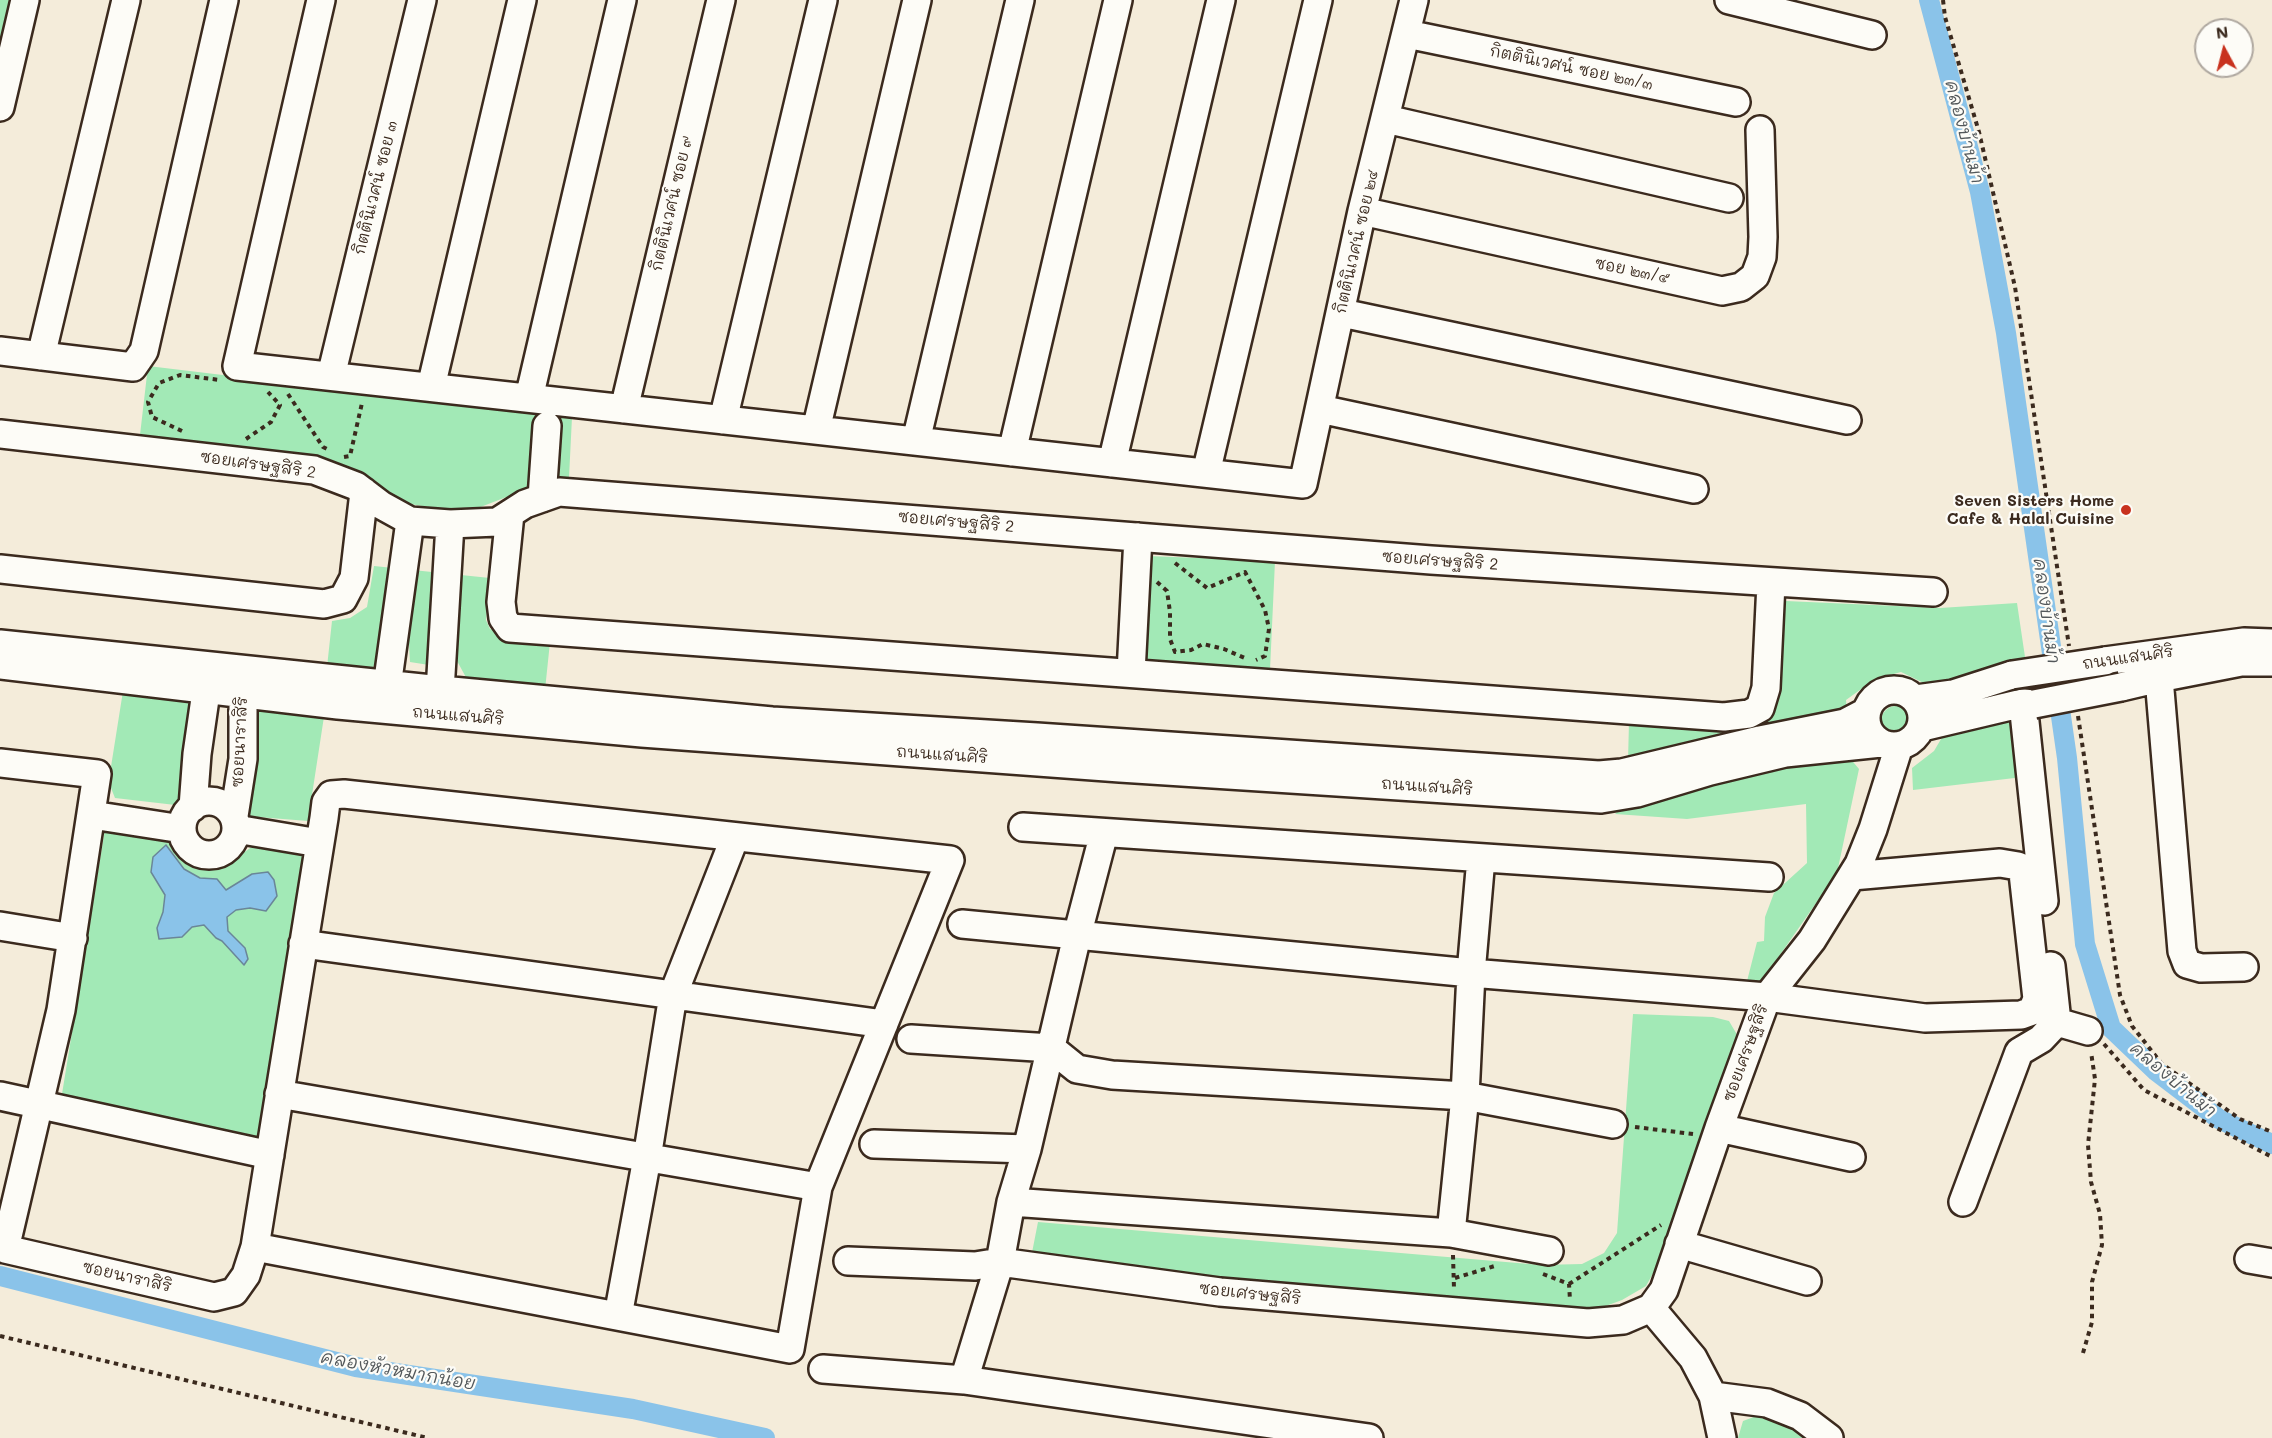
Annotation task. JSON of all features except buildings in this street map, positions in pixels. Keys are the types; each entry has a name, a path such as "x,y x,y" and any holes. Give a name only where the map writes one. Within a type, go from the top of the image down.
{"street":[{"path":"0,107 26,0"},
{"path":"41,356 126,0"},
{"path":"0,351 133,367 144,351 224,0"},
{"path":"321,0 237,366 1206,473 1318,0"},
{"name":"กิตตินิเวศน์ ซอย ๓","path":"331,376 422,0"},
{"path":"431,387 522,0"},
{"path":"529,398 622,0"},
{"name":"กิตตินิเวศน์ ซอย ๙","path":"624,409 721,0"},
{"path":"723,420 823,0"},
{"path":"816,430 917,0"},
{"path":"916,441 1020,0"},
{"path":"1012,452 1119,0"},
{"path":"1112,463 1221,0"},
{"name":"กิตตินิเวศน์ ซอย ๒๔","path":"1206,473 1303,484 1342,313 1362,212 1414,0"},
{"path":"1729,0 1872,35"},
{"name":"กิตตินิเวศน์ ซอย ๒๓/๓","path":"1407,34 1736,102"},
{"path":"1386,119 1729,198"},
{"name":"ซอย ๒๓/๕","path":"1362,212 1722,291 1741,287 1755,276 1762,257 1760,130"},
{"path":"1342,313 1847,420"},
{"path":"1320,408 1694,489"},
{"path":"542,498 547,426"},
{"name":"ซอยเศรษฐสิริ 2","path":"0,434 314,470 356,486 381,505 410,521 450,524 497,522 525,504 559,492 610,494 1431,560 1933,592"},
{"path":"0,569 324,604 343,599 354,578 364,492"},
{"path":"510,514 501,602 502,618 510,628 1724,717 1749,714 1760,708 1766,688 1771,583"},
{"path":"386,697 410,521"},
{"path":"440,702 450,524"},
{"path":"1131,673 1138,537"},
{"name":"ถนนแสนศิริ","path":"1916,699 1953,694 2012,675 2244,642 2272,643"},
{"name":"ถนนแสนศิริ","path":"0,644 208,677 386,697 825,736 1534,782 1601,798 1637,793 1760,740 1845,723 1866,712"},
{"name":"ถนนแสนศิริ","path":"1922,727 2029,703 2241,662 2272,662"},
{"name":"ถนนแสนศิริ","path":"0,665 208,677"},
{"path":"187,818 208,677"},
{"path":"2159,678 2182,951 2187,964 2201,968 2244,968"},
{"name":"ซอยนาราสิริ","path":"187,818 188,846 195,852 213,855 228,848 234,841 243,759 243,681"},
{"path":"1891,690 1900,690 1916,699 1923,717 1922,727 1910,742 1890,745 1874,739 1868,731 1866,712 1875,697 1891,690"},
{"path":"1963,1202 2019,1052 2041,1039 2057,1022 2029,703"},
{"name":"ถนนแสนศิริ","path":"1707,763 1785,753 1890,745"},
{"name":"ซอยเศรษฐสิริ","path":"848,1261 975,1266 1000,1262 1220,1292 1588,1323 1623,1320 1651,1308 1664,1290 1679,1244 1704,1137 1767,997 1812,940 1852,876 1873,829 1890,745"},
{"name":"ซอยนาราสิริ","path":"0,763 97,774 61,1010 2,1249 214,1297 234,1292 246,1275 255,1246 326,802 331,795 356,795 735,837"},
{"name":"ซอยนาราสิริ","path":"92,815 187,818 204,802 213,801 228,809 235,822 320,843"},
{"path":"1023,827 1769,877"},
{"path":"964,1380 1000,1262 1011,1202 1028,1149 1077,936 1104,833"},
{"path":"255,1246 618,1316 790,1349 818,1187 950,860 735,837 674,995 618,1316"},
{"path":"1451,1233 1465,1096 1471,973 1481,858"},
{"path":"962,924 1471,973 1767,997 1924,1018 2020,1015 2032,1011 2037,999 2023,873 2018,866 2000,863 1852,876"},
{"path":"0,926 73,938"},
{"path":"303,944 884,1024"},
{"path":"2057,1022 2088,1031"},
{"path":"911,1039 1051,1048 1077,1069 1112,1075 1465,1096 1613,1124"},
{"path":"279,1094 818,1187"},
{"path":"0,1096 270,1155"},
{"path":"1704,1137 1851,1157"},
{"path":"874,1144 1028,1149"},
{"path":"1011,1202 1451,1233 1545,1262"},
{"path":"1679,1244 1807,1281"},
{"path":"1651,1308 1693,1358 1713,1396 1722,1438"},
{"path":"823,1369 964,1380 1369,1438"},
{"path":"1713,1396 1767,1403 1800,1416 1829,1438"}],"path":[{"path":"1943,0 1945,17 1979,132 2015,287 2070,657"},
{"path":"224,381 180,375 159,383 148,402 152,417 189,435 206,457 271,422 280,405 270,393"},
{"path":"262,390 270,393 288,393 323,447 332,452"},
{"path":"341,457 350,456 362,403"},
{"path":"1137,564 1155,572 1157,582 1167,591 1170,639 1175,652 1191,650 1203,644 1224,649 1254,661 1265,656 1269,629 1265,610 1245,572 1207,588 1172,561 1168,539"},
{"path":"2078,716 2120,995 2132,1026 2162,1064 2240,1119 2272,1132"},
{"path":"2088,1031 2098,1037 2144,1090 2272,1157"},
{"path":"2083,1353 2092,1322 2092,1282 2102,1245 2100,1214 2091,1182 2088,1145 2095,1079 2088,1031"},
{"path":"1613,1124 1704,1137"},
{"path":"1569,1284 1660,1227 1665,1216"},
{"path":"1451,1233 1455,1278 1452,1312"},
{"path":"1545,1262 1569,1284 1571,1296 1564,1321"},
{"path":"1455,1278 1499,1265"},
{"path":"0,1336 428,1438"}],"green space":[{"path":"0,0 20,0 0,81"},
{"path":"148,366 572,417 569,478 522,491 465,513 410,504 323,457 140,435"},
{"path":"1148,556 1275,561 1270,670 1143,664"},
{"path":"374,566 490,578 486,620 490,629 550,642 545,690 469,683 456,659 456,647 429,665 410,662 409,644 387,640 379,659 369,672 327,667 332,621 350,618 367,607"},
{"path":"1786,601 1940,608 2017,603 2025,657 1992,673 1930,686 1901,672 1875,679 1846,700 1847,711 1628,761 1629,722 1759,722 1773,715 1779,672 1782,606"},
{"path":"123,691 196,698 184,806 115,798 111,788 110,773"},
{"path":"254,703 325,710 308,821 245,816"},
{"path":"1896,706 1907,710 1911,721 1907,732 1896,736 1885,732 1881,721 1885,710"},
{"path":"2016,721 2023,777 1913,790 1912,768 1934,751 1944,734"},
{"path":"1827,754 1849,757 1859,769 1837,873 1759,985 1746,985 1757,942 1764,941 1765,917 1774,893 1807,863 1806,804 1687,819 1615,814 1626,804"},
{"path":"105,829 163,833 196,865 218,866 253,846 292,849 301,853 304,864 258,1145 67,1103 62,1094"},
{"path":"1633,1014 1713,1017 1729,1021 1739,1038 1665,1252 1646,1286 1622,1300 1584,1314 1029,1268 1038,1222 1541,1265 1582,1264 1604,1253 1617,1233"},
{"path":"1762,1414 1781,1421 1807,1438 1738,1438 1743,1421"}],"water":[{"path":"166,845 184,869 200,878 217,879 226,890 252,874 268,872 274,880 277,896 266,911 250,908 236,910 227,917 228,931 245,948 248,959 244,965 204,925 192,927 182,937 159,939 157,928 163,912 165,895 151,872 153,857"}],"waterway":[{"name":"คลองบ้านม้า","path":"1929,0 1980,192 2006,333 2067,758 2085,944 2111,1028 2156,1071 2219,1119 2272,1144"},
{"name":"คลองหัวหมากน้อย","path":"0,1276 356,1367 633,1409 765,1438"}],"place":[{"name":"Seven Sisters Home Cafe & Halal Cuisine","path":"2126,510"}]}
